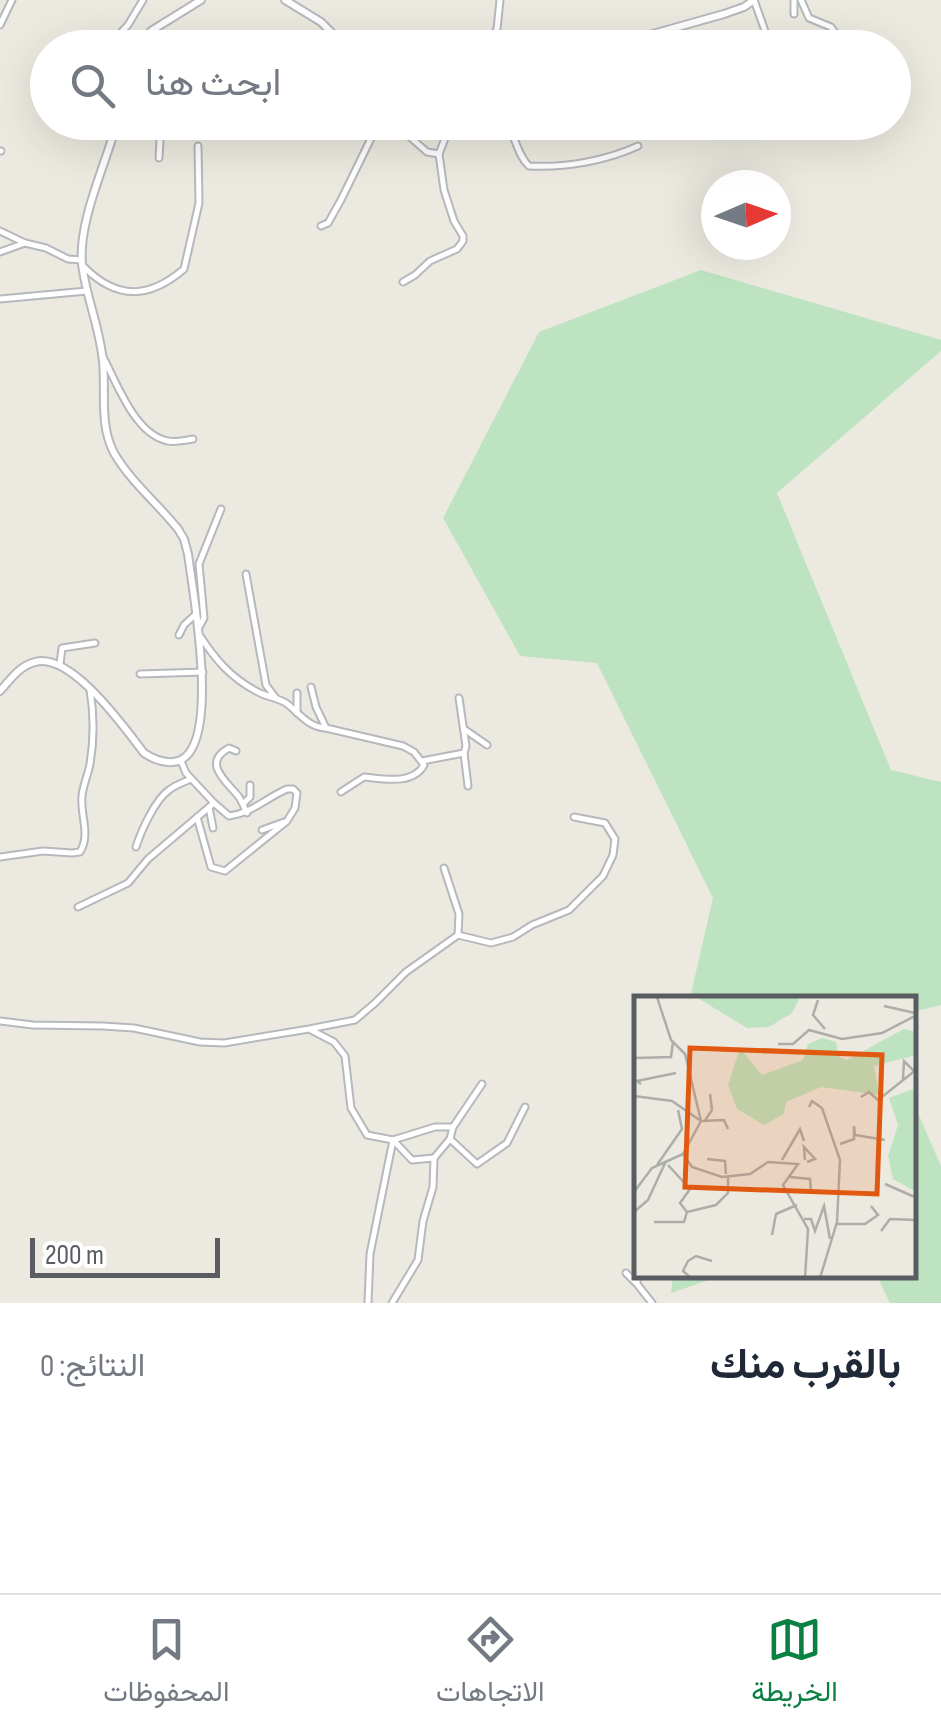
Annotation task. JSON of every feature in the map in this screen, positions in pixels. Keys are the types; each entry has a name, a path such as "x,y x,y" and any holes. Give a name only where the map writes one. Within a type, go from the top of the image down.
{"street":[{"path":"0,24 12,0"},
{"path":"123,30 143,0"},
{"path":"153,30 201,0"},
{"path":"285,0 328,30"},
{"path":"497,30 500,0"},
{"path":"667,30 724,14 754,0 764,30"},
{"path":"794,14 798,0"},
{"path":"798,0 809,18 832,30"},
{"path":"0,692 17,671 45,660 60,664 82,681 144,752 159,761 180,762 196,741 203,672 188,554 184,539 132,478 108,439 102,354 82,263 84,228 111,140"},
{"path":"159,158 160,140"},
{"path":"321,226 328,223 371,140"},
{"path":"413,140 427,152 438,154"},
{"path":"403,282 430,261 460,246 462,240 444,190 438,154 444,140"},
{"path":"515,140 528,166 557,166 608,157 638,146"},
{"path":"0,231 82,263 108,287 136,292 160,285 184,269 198,203 198,146"},
{"path":"0,252 24,243"},
{"path":"0,299 87,291"},
{"path":"102,354 127,404 146,428 166,441 193,438"},
{"path":"198,631 204,618 199,564 222,509"},
{"path":"246,574 266,685 275,697 320,729 403,746 424,765 418,774 390,780 364,777 341,792"},
{"path":"179,636 184,624 196,614"},
{"path":"198,631 226,672 257,692 275,697"},
{"path":"60,664 62,648 95,643"},
{"path":"140,674 203,672"},
{"path":"311,687 326,728"},
{"path":"0,856 42,851 72,853 80,852 84,846 82,796 92,735 90,690"},
{"path":"297,694 297,713"},
{"path":"460,698 468,786"},
{"path":"464,729 487,745"},
{"path":"236,752 229,748 222,751 216,764 247,813"},
{"path":"422,761 464,753"},
{"path":"180,762 211,805 229,816 247,813 278,793 292,789 297,792 293,812 286,821 225,871 211,867 197,817"},
{"path":"136,847 159,801 168,791 191,779"},
{"path":"243,804 250,797 250,785"},
{"path":"78,907 128,883 148,859 211,805"},
{"path":"211,805 213,828"},
{"path":"0,1022 134,1028 224,1044 355,1020 406,972 458,935 492,943 569,910 604,876 615,839 605,823 574,817"},
{"path":"262,830 286,821"},
{"path":"444,868 459,914 458,935"},
{"path":"309,1029 334,1042 346,1056 351,1108 368,1134 393,1140 453,1126"},
{"path":"392,1303 418,1260 423,1221 434,1188 434,1158 482,1084"},
{"path":"450,1138 477,1164 507,1143 525,1107"},
{"path":"393,1140 412,1160 434,1158"},
{"path":"368,1303 370,1254 393,1140"},
{"path":"626,1273 637,1280 652,1303"}],"green space":[{"path":"701,270 941,340 941,351 777,493 891,770 941,782 941,1005 916,1011 916,996 690,996 713,898 597,663 520,656 443,518 539,332"},
{"path":"916,1109 941,1166 941,1303 890,1303 878,1278 916,1278"},
{"path":"673,1278 714,1278 671,1293"}]}
